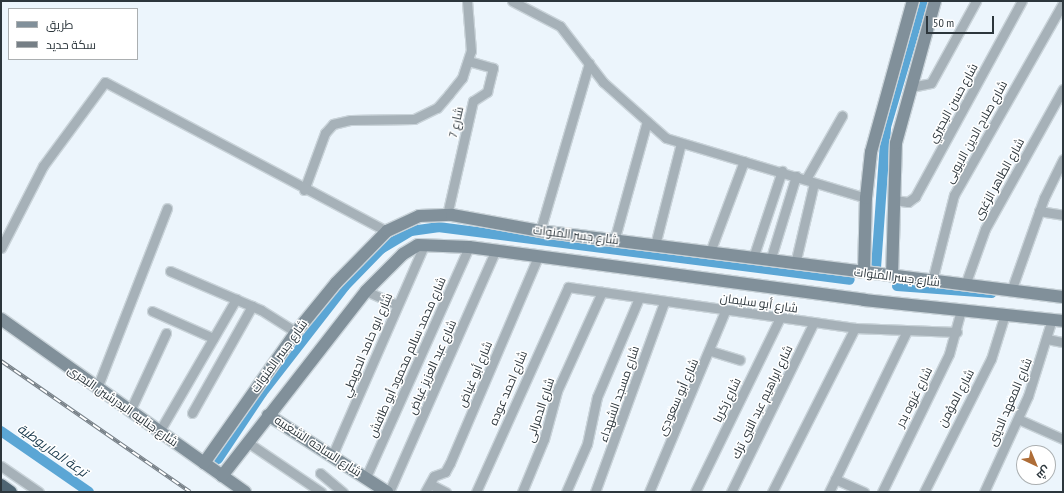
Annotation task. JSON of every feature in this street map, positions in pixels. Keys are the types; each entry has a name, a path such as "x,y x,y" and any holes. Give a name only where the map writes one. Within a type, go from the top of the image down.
{"highway":[{"path":"1,485 11,492"}],"street":[{"path":"304,190 328,128 340,121 426,115 450,94 469,61 471,36 467,1"},
{"path":"512,1 560,26 603,82 666,138 782,171 866,198"},
{"path":"864,272 866,198 878,122 913,1"},
{"path":"892,276 896,143 935,1"},
{"path":"911,87 931,83 976,1"},
{"name":"شارع حسن البحيري","path":"895,200 908,202 915,197 1022,1"},
{"name":"شارع صلاح الدين الايوبى","path":"932,281 954,195 1063,3"},
{"name":"شارع 7","path":"447,215 472,101 487,92 493,68 469,61"},
{"path":"540,231 589,62"},
{"path":"1,248 40,170 105,82 304,190 387,231"},
{"name":"شارع الطاهر الزغبى","path":"965,285 985,229 1063,89"},
{"path":"795,264 810,181 842,116"},
{"path":"614,241 647,121"},
{"path":"655,245 681,143"},
{"path":"1011,291 1039,211 1063,159"},
{"path":"710,252 744,161"},
{"path":"753,258 782,171"},
{"path":"770,261 796,176"},
{"path":"97,388 167,208"},
{"path":"1039,211 1063,215"},
{"name":"شارع جسر المنوات","path":"204,463 296,332 347,271 387,231 418,216 447,215 540,231 614,241 1063,297"},
{"path":"222,476 366,291 407,250 424,245 469,247 495,252 961,310 1057,320"},
{"name":"شارع ابو حامد الحويطي","path":"332,456 424,245"},
{"name":"شارع محمد سالم محمود أبو طافش","path":"366,477 469,247"},
{"name":"شارع عبد العزيز غياض","path":"388,492 495,252"},
{"name":"شارع أبو غياض","path":"427,488 450,463 538,257"},
{"path":"170,271 252,306 296,332"},
{"name":"شارع أبو سليمان","path":"563,293 568,287 664,302 855,328 957,332"},
{"path":"366,291 397,305"},
{"name":"شارع الدمرانى","path":"522,492 544,439 556,395 602,292"},
{"name":"شارع احمد عوده","path":"476,492 563,293"},
{"path":"566,492 587,444 597,397 639,298"},
{"path":"159,432 236,299"},
{"name":"شارع مسجد الشهداء","path":"595,492 664,302"},
{"path":"192,412 252,306"},
{"name":"شارع أبو سعودى","path":"649,492 710,351 726,310"},
{"name":"شارع غزوه بدر","path":"882,492 957,332 961,310"},
{"path":"152,311 213,338"},
{"name":"شارع المؤمن","path":"924,492 991,359 1005,314"},
{"name":"شارع زكريا","path":"695,492 780,318"},
{"name":"شارع جنابيه البدرشين البحرى","path":"1,319 245,492"},
{"name":"شارع المعهد الدينى","path":"984,492 1018,419 1047,339 1057,320"},
{"name":"شارع ابراهيم عبد النبى ترك","path":"731,492 814,322"},
{"path":"772,492 855,328"},
{"path":"829,492 907,331"},
{"path":"130,411 166,333"},
{"path":"1047,339 1063,342"},
{"path":"710,351 740,360"},
{"name":"شارع الساحه الشعبيه","path":"268,415 388,492"},
{"path":"1018,419 1063,439"},
{"path":"247,442 320,492"},
{"path":"1,466 39,492"},
{"path":"320,473 343,492"},
{"path":"835,479 864,492"},
{"path":"427,488 446,492"}],"waterway":[{"path":"876,268 886,127 923,1"},
{"path":"218,459 262,393 345,286 381,249 411,231 438,227 850,280"},
{"path":"897,286 992,293"},
{"name":"ترعة الماريوطية","path":"1,431 89,492"}],"railway":[{"path":"1,361 190,492"}]}
